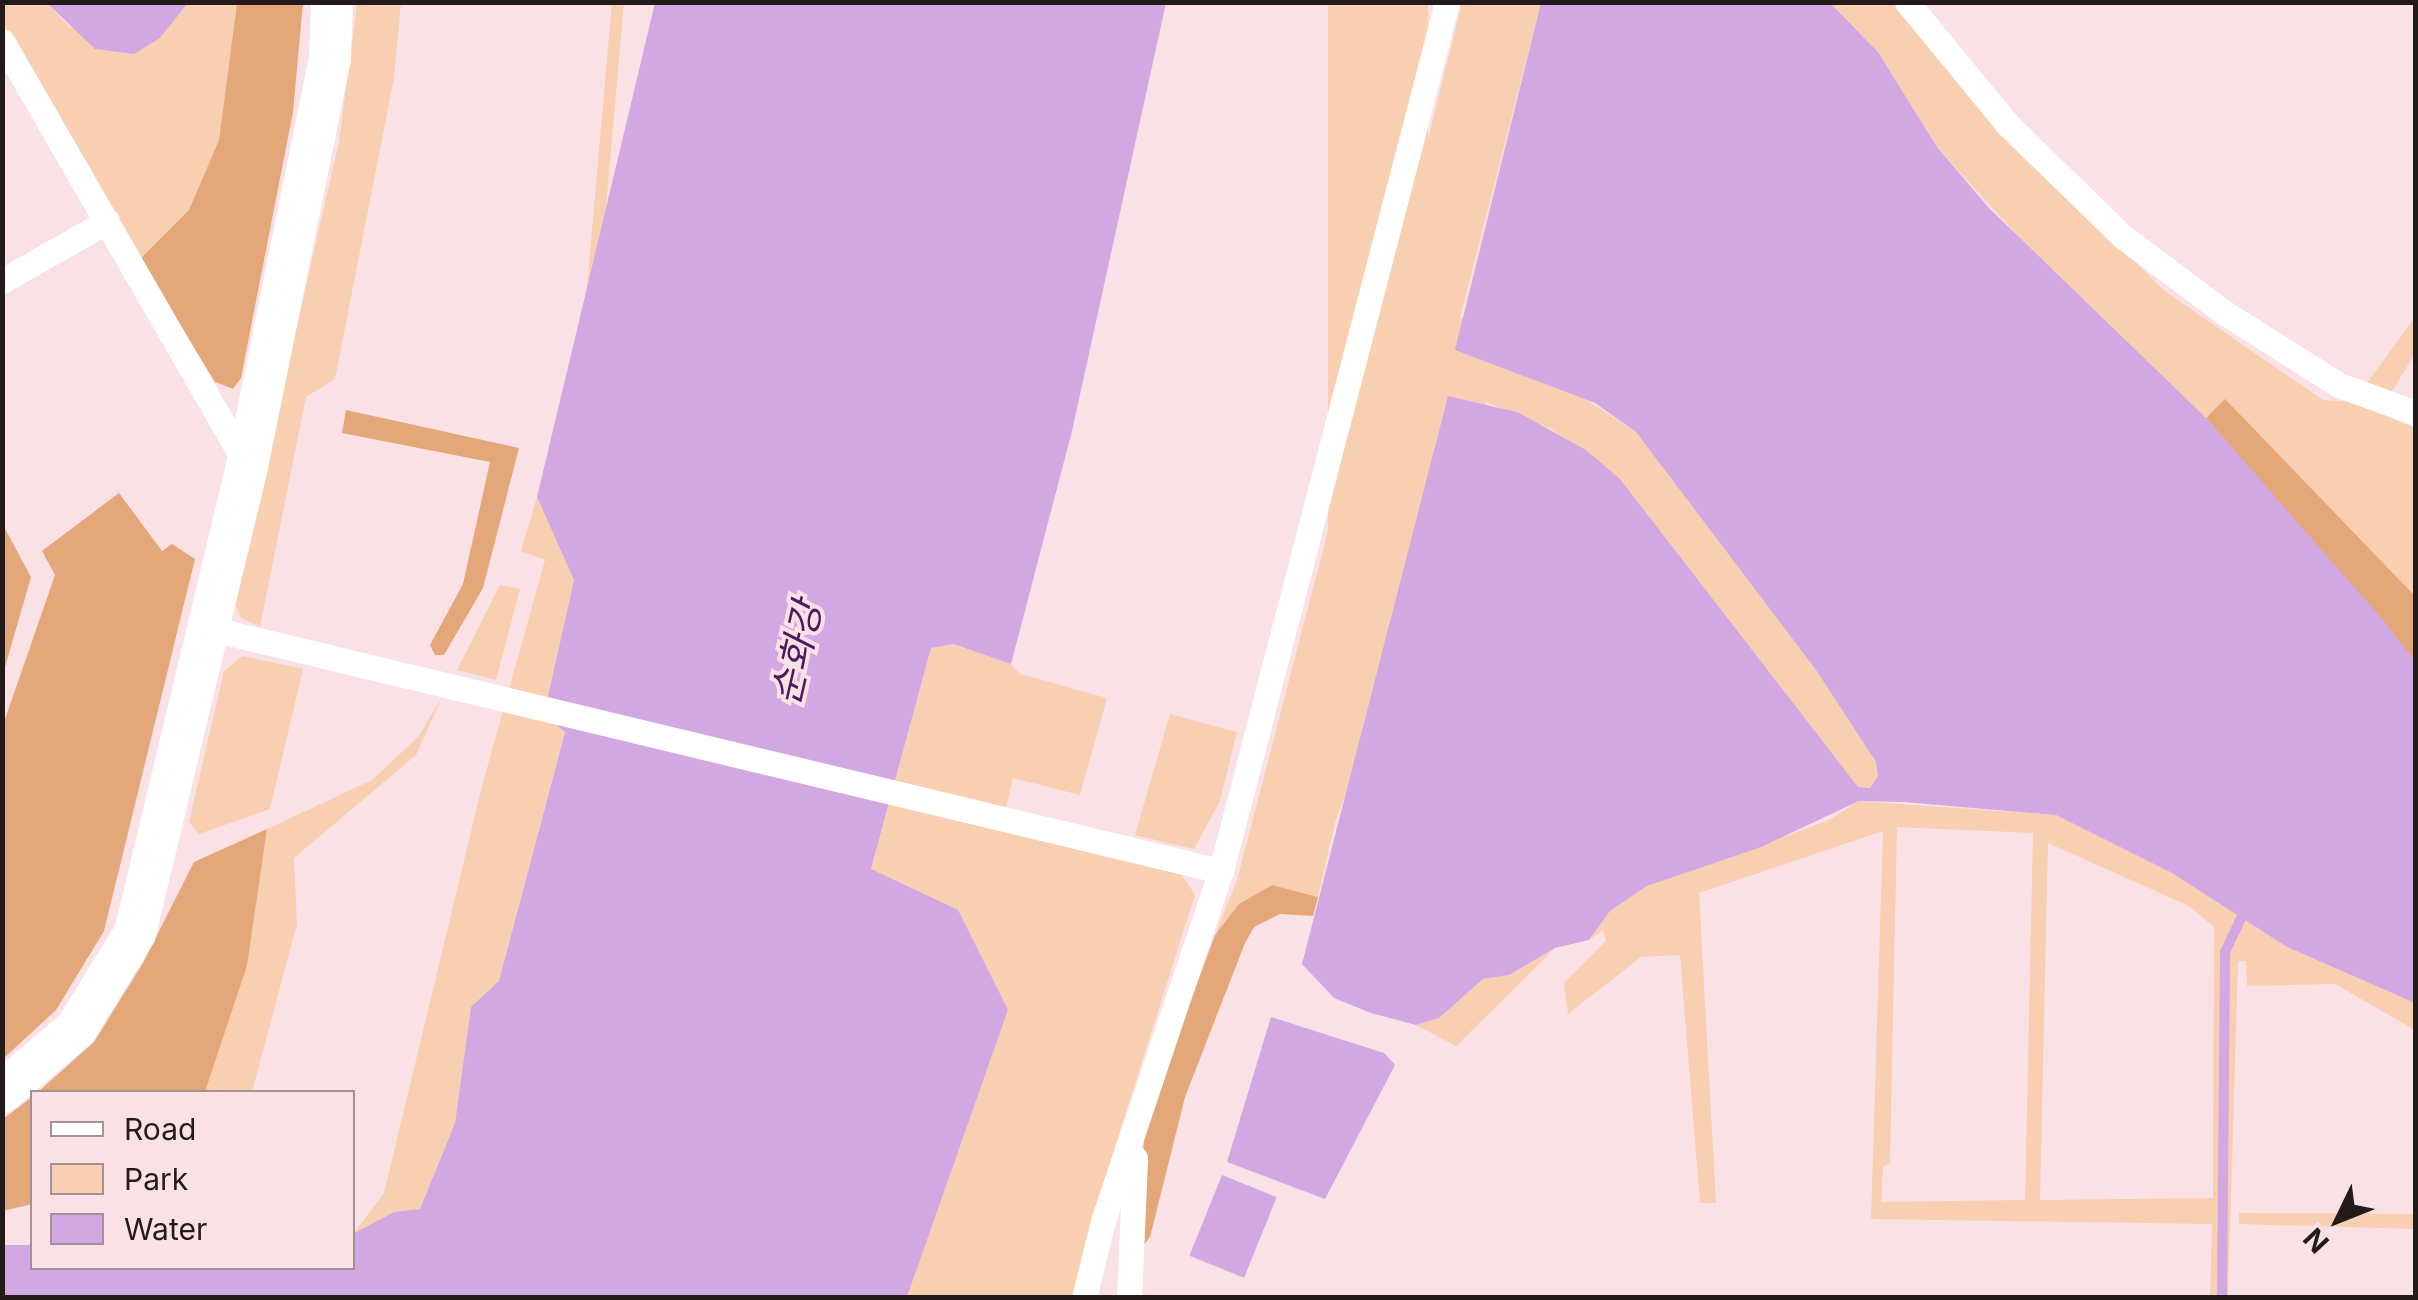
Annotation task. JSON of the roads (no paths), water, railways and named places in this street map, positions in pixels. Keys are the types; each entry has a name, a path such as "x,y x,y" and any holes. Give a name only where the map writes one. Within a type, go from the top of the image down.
{"main road":[{"path":"2,1092 76,1029 135,933 212,629 247,466 330,59 332,2"}],"street":[{"path":"1084,1298 1103,1221 1136,1140 1222,871 1447,2"},
{"path":"1907,2 2008,125 2122,236 2225,313 2339,385 2416,413"},
{"path":"2,41 247,466"},
{"path":"2,281 107,221"},
{"path":"212,629 1222,871"},
{"path":"1130,1298 1136,1140"}],"water":[{"path":"47,3 188,3 160,38 134,54 95,49"},
{"name":"순화강","path":"655,3 1166,3 1072,431 1011,664 953,644 931,648 871,869 958,910 1008,1010 907,1297 3,1297 2,1245 30,1245 30,1270 355,1270 355,1233 394,1212 420,1209 455,1123 471,1007 499,981 565,732 544,714 574,580 537,497"},
{"path":"1541,3 1830,3 1878,52 1937,147 1989,208 2206,418 2382,619 2415,661 2415,1003 2287,947 2172,873 2056,815 1903,802 1859,801 1761,847 1647,886 1610,911 1589,940 1555,948 1509,975 1483,979 1439,1018 1416,1025 1334,998 1302,964 1448,396 1517,412 1586,450 1620,479 1858,787 1870,788 1878,776 1876,762 1816,670 1636,432 1595,403 1455,350"},
{"path":"1271,1017 1384,1053 1395,1065 1325,1199 1227,1162"},
{"path":"1222,1175 1277,1197 1244,1278 1189,1256"}],"waterway":[{"path":"2222,1298 2225,952 2243,914"}]}
